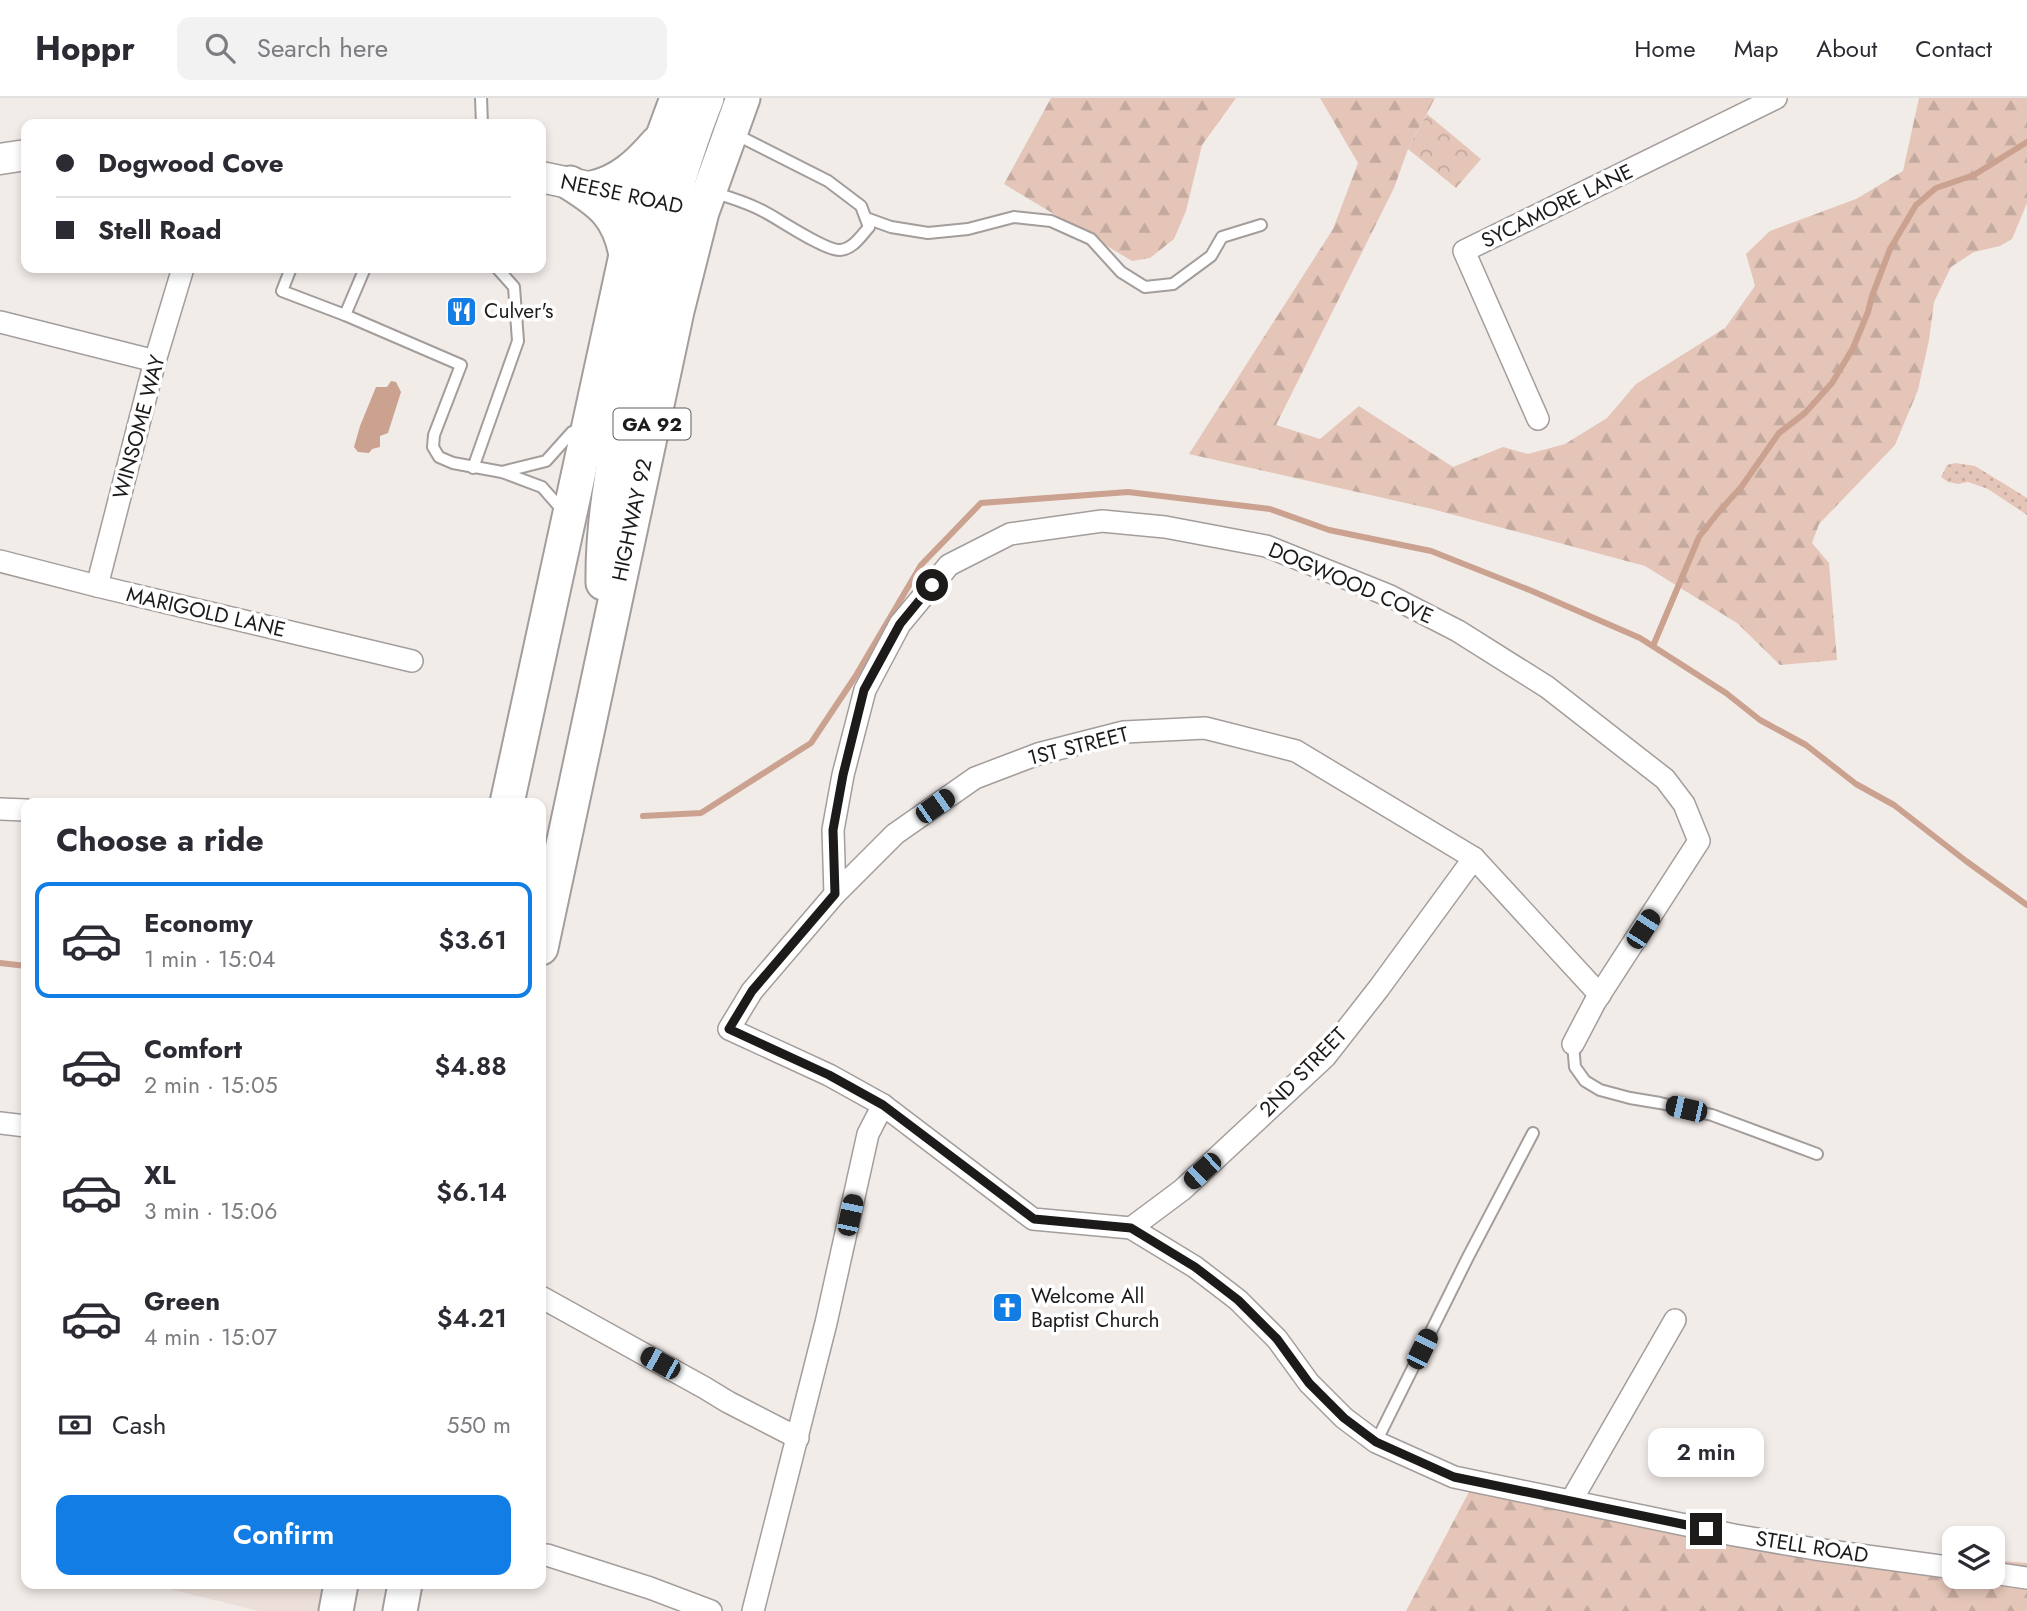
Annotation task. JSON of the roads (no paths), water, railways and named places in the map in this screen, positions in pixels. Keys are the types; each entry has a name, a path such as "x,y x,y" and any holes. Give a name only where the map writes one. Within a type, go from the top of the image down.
{"main road":[{"name":"GA 92","path":"677,98 663,136 681,202"},
{"path":"546,924 607,636 603,564 608,496 650,291 681,202 689,145 707,98"},
{"name":"GA 92","path":"509,798 626,255 681,202 730,131 743,98"},
{"path":"568,183 602,186 620,177 638,163 663,136"},
{"path":"568,183 591,196 612,216 619,228 626,255"},
{"path":"400,1611 404,1589"}],"street":[{"name":"SYCAMORE LANE","path":"1538,419 1464,251 1776,98"},
{"name":"NEESE ROAD","path":"568,183 681,202"},
{"name":"WINSOME WAY","path":"97,586 155,361 182,273"},
{"path":"0,322 155,361"},
{"name":"DOGWOOD COVE","path":"835,894 833,830 843,775 864,690 900,624 948,565 1010,534 1102,521 1165,527 1266,546 1390,596 1458,631 1546,687 1665,779 1684,804 1699,841 1600,995"},
{"name":"MARIGOLD LANE","path":"0,561 412,661"},
{"name":"1ST STREET","path":"729,1029 752,991 835,894 895,834 975,778 1038,754 1124,732 1178,729 1205,728 1296,751 1474,858 1600,995"},
{"path":"0,809 21,810"},
{"name":"2ND STREET","path":"1131,1228 1182,1190 1325,1057 1474,858"},
{"path":"1573,1044 1600,995"},
{"name":"STELL ROAD","path":"729,1029 829,1075 883,1105 1034,1219 1131,1228 1195,1267 1238,1300 1277,1339 1309,1383 1344,1418 1376,1442 1454,1477 1734,1535 1942,1566"},
{"path":"753,1611 826,1323 868,1134 883,1105"},
{"path":"0,1123 21,1125"},
{"path":"546,1300 728,1402 798,1438"},
{"path":"1571,1501 1675,1320"},
{"path":"547,1555 650,1588 710,1611"},
{"path":"2005,1575 2027,1578"}],"lane":[{"path":"481,98 482,119"},
{"path":"681,202 731,197 762,210 838,250 851,247 869,227 861,206 828,181 730,131"},
{"path":"866,218 891,227 928,233 968,229 1014,217 1051,221 1091,239 1121,272 1145,287 1173,284 1210,256 1222,237 1261,225"},
{"path":"289,273 282,291 461,365 435,435 433,447 439,457 473,468 502,472 542,487 568,517"},
{"path":"345,315 363,273"},
{"path":"473,468 518,341 514,287 501,273"},
{"path":"502,472 546,461 572,432 588,426"},
{"path":"1573,1044 1575,1068 1585,1081 1600,1090 1712,1115 1817,1154"},
{"path":"1376,1442 1533,1133"}],"waterway":[{"path":"1653,646 1699,537 1742,486 1779,433 1805,413 1832,383 1853,348 1890,249 1916,205 1936,188 1974,175 2027,142"},
{"path":"643,816 701,813 811,743 855,677 921,565 981,503 1128,492 1270,509 1329,530 1431,551 1640,638 1726,693 1760,720 1806,745 1856,784 1894,805 2027,905"},
{"path":"0,963 21,965"}],"place":[{"name":"Culver's","path":"461,311"},
{"name":"Welcome All Baptist Church","path":"1008,1308"}]}
